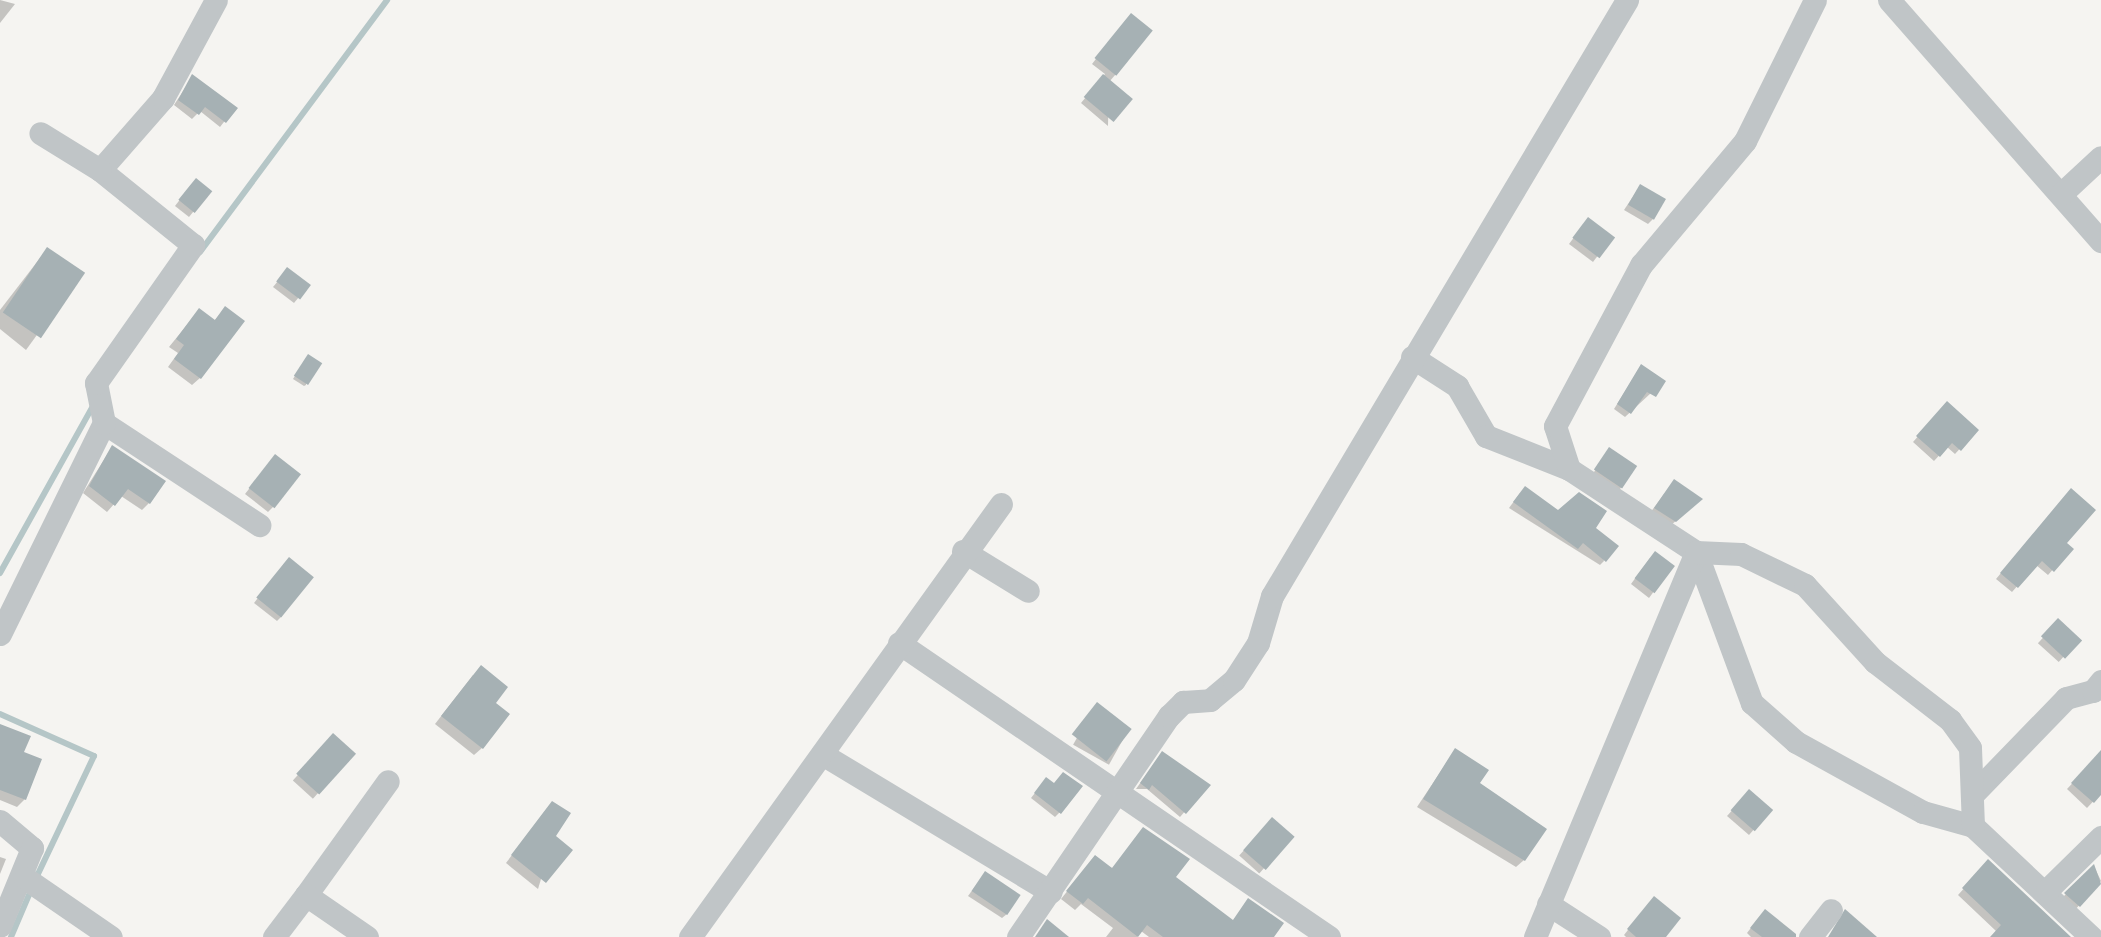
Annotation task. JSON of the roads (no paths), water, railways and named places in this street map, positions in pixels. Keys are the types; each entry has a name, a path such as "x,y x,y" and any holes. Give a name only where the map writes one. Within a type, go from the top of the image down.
{"street":[{"path":"100,170 163,98 216,0"},
{"path":"1018,937 1051,892 1116,786 1183,702 1210,700 1234,680 1258,643 1272,596 1627,0"},
{"path":"1569,469 1555,426 1641,265 1745,141 1815,0"},
{"path":"1889,0 2101,241"},
{"path":"0,634 100,405 193,246 100,170 40,133"},
{"path":"2061,194 2101,157"},
{"path":"1412,357 1457,386 1486,436 1569,469 1696,552 1741,554 1805,585 1875,662 1950,720 1970,748 1974,793 1973,826"},
{"path":"100,405 259,525"},
{"path":"690,937 822,754 963,551 1001,504"},
{"path":"963,551 1028,591"},
{"path":"1696,552 1752,703 1819,755 1923,812 1973,826 2047,890 2091,937"},
{"path":"1535,937 1696,552"},
{"path":"899,643 1116,786 1329,937"},
{"path":"1974,793 2066,698 2093,691 2101,681"},
{"path":"822,754 1051,892"},
{"path":"274,937 388,781"},
{"path":"0,821 32,848 31,882 0,926"},
{"path":"2047,890 2101,836"},
{"path":"31,882 111,937"},
{"path":"306,895 367,937"},
{"path":"1548,904 1599,937"},
{"path":"1810,937 1831,910"}],"waterway":[{"path":"200,252 387,0"},
{"path":"0,573 94,404"},
{"path":"0,714 94,756 35,880"},
{"path":"11,937 31,890"}]}
